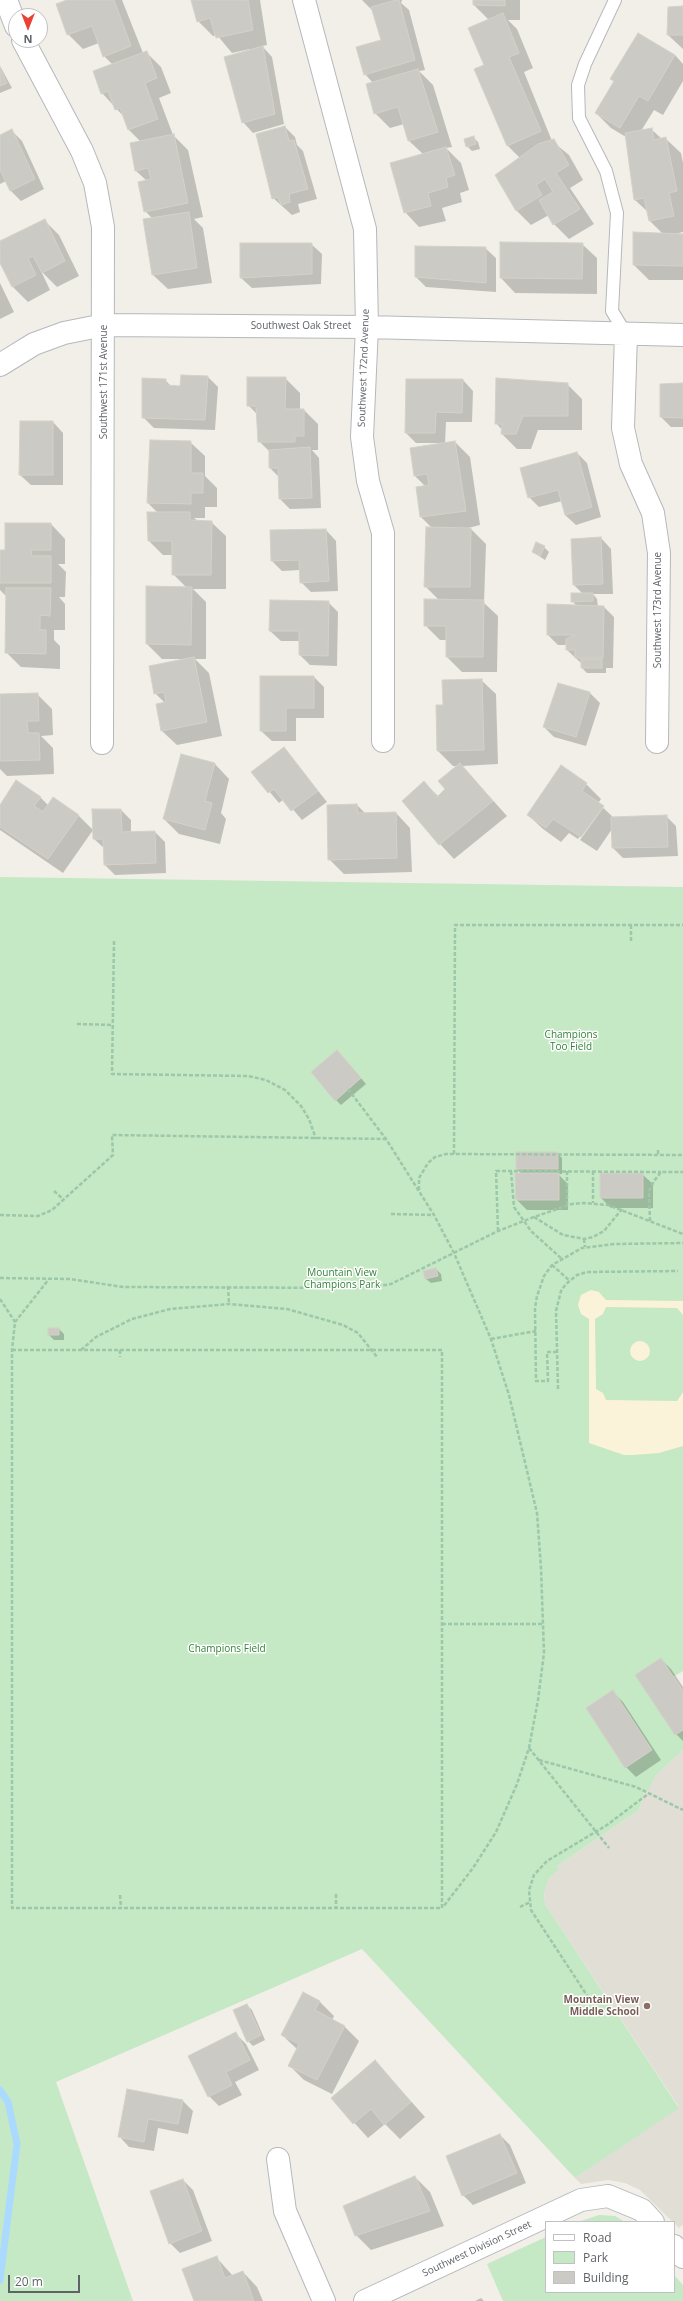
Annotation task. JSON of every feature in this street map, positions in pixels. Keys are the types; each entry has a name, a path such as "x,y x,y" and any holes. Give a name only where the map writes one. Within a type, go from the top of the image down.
{"street":[{"name":"Southwest 172nd Avenue","path":"304,0 365,229 367,327 362,437 368,481 383,533 383,741"},
{"name":"Southwest 171st Avenue","path":"27,48 82,151 96,183 103,227 102,743"},
{"name":"Southwest Oak Street","path":"0,365 34,344 64,333 104,325 367,327 683,335"},
{"name":"Southwest 173rd Avenue","path":"626,334 623,428 631,464 653,513 659,553 657,742"},
{"path":"278,2159 285,2211 324,2301"},
{"name":"Southwest Division Street","path":"366,2301 581,2200 608,2196 642,2210 651,2221"},
{"path":"675,2247 683,2257"}],"lane":[{"path":"615,0 585,64 578,85 579,118 606,171 617,213 612,311 626,334"}],"path":[{"path":"454,1154 455,925 683,925"},
{"path":"631,925 631,942"},
{"path":"114,942 112,1074 248,1076 266,1080 285,1090 301,1106 309,1120 316,1139"},
{"path":"77,1024 113,1025"},
{"path":"348,1090 386,1140 434,1215 454,1253 491,1339 509,1396 537,1514 544,1624 544,1653 538,1700 529,1748 517,1784 496,1832 473,1868 442,1908"},
{"path":"0,1215 45,1215 113,1155 112,1135 386,1140"},
{"path":"468,1150 468,1155"},
{"path":"658,1150 658,1155"},
{"path":"419,1192 419,1178 428,1163 435,1157 454,1154 683,1155"},
{"path":"498,1232 496,1172 683,1172"},
{"path":"511,1172 513,1205 523,1222 562,1259"},
{"path":"567,1172 567,1206"},
{"path":"593,1172 593,1204"},
{"path":"650,1221 649,1191 661,1172"},
{"path":"54,1191 63,1200"},
{"path":"0,1278 49,1279 123,1287 228,1286 367,1288 391,1284 498,1232 534,1217 567,1206 593,1204 608,1205 683,1234"},
{"path":"534,1217 564,1236 584,1239 593,1237 604,1231 622,1210"},
{"path":"391,1214 434,1215"},
{"path":"584,1239 585,1248"},
{"path":"557,1352 547,1352 548,1381 536,1382 537,1296 544,1276 552,1265 585,1248 614,1244 683,1243"},
{"path":"552,1265 570,1281"},
{"path":"558,1390 556,1311 558,1300 566,1284 577,1275 587,1272 678,1272"},
{"path":"49,1279 15,1322 12,1350 12,1908 442,1908"},
{"path":"228,1286 229,1304"},
{"path":"0,1299 15,1322"},
{"path":"80,1350 96,1337 132,1319 177,1308 229,1304 281,1308 325,1319 358,1333 374,1350 377,1357"},
{"path":"491,1339 536,1331"},
{"path":"12,1350 442,1350 442,1908"},
{"path":"120,1350 120,1358"},
{"path":"442,1624 544,1624"},
{"path":"529,1748 609,1848"},
{"path":"539,1760 636,1788 683,1810"},
{"path":"592,2003 531,1910 529,1890 534,1875 547,1861 596,1832 648,1794"},
{"path":"336,1894 336,1908"},
{"path":"120,1895 121,1908"},
{"path":"520,1907 530,1902"}],"shaded area":[{"name":"Mountain View Middle School","path":"683,1750 683,2225 679,2228 675,2224 675,2221 672,2221 640,2190 625,2183 608,2180 581,2184 575,2178 679,2107 545,1904 544,1894 549,1878 559,1869 557,1866 639,1810 645,1790 656,1775"}],"green space":[{"name":"Mountain View Champions Park","path":"0,877 683,887 683,1671 671,1678 683,1698 683,1750 656,1775 648,1790 645,1790 639,1810 557,1866 559,1869 549,1878 544,1894 545,1904 679,2108 575,2178 362,1949 56,2082 133,2301 0,2301"},
{"path":"599,2215 615,2216 623,2221 581,2221"},
{"path":"545,2237 545,2293 675,2293 675,2276 683,2285 683,2301 503,2301 487,2264"}],"sand":[{"path":"591,1290 599,1292 606,1300 683,1301 683,1315 677,1308 606,1307 603,1314 595,1319 596,1389 603,1393 606,1400 677,1401 683,1392 683,1446 659,1453 624,1455 589,1443 589,1319 581,1314 578,1305 581,1295"},
{"path":"640,1341 647,1344 650,1351 647,1358 640,1361 633,1358 630,1351 633,1344"}],"building":[{"path":"67,0 114,0 131,46 103,57 92,26 67,35 56,4"},
{"path":"191,0 248,0 253,30 216,38 210,18 197,22"},
{"path":"399,0 415,60 364,75 356,47 381,40 371,7"},
{"path":"473,0 505,0 505,6 473,5"},
{"path":"683,6 683,35 667,35 668,7"},
{"path":"503,13 519,53 509,57 541,131 507,146 474,69 484,65 468,28"},
{"path":"638,33 675,55 648,101 639,96 620,128 595,113 614,81 610,79"},
{"path":"263,46 275,114 242,123 224,57"},
{"path":"147,51 157,78 145,83 158,119 128,130 120,108 115,110 108,91 101,94 93,71"},
{"path":"0,68 7,83 0,86"},
{"path":"418,69 438,132 408,141 398,107 374,114 366,84"},
{"path":"285,126 289,141 294,140 308,189 289,194 290,202 281,205 278,197 272,199 256,134"},
{"path":"652,128 654,140 666,137 677,191 669,193 674,216 649,221 644,198 634,200 625,133"},
{"path":"12,129 35,179 10,191 0,170 0,135"},
{"path":"174,134 188,203 144,212 138,182 151,179 148,168 135,171 130,143"},
{"path":"474,136 476,144 466,147 464,139"},
{"path":"554,139 569,165 556,173 580,209 553,225 539,200 553,192 545,179 536,185 542,195 516,211 495,175 538,144"},
{"path":"446,147 455,175 446,178 448,187 428,193 431,206 404,213 390,163"},
{"path":"189,212 197,268 152,275 143,219"},
{"path":"45,219 65,261 42,273 33,256 28,258 36,275 12,287 0,263 0,241"},
{"path":"633,232 683,234 683,266 633,265"},
{"path":"500,242 583,243 582,279 500,278"},
{"path":"240,243 312,243 312,274 240,278"},
{"path":"415,246 486,247 486,283 415,277"},
{"path":"181,375 208,376 205,420 142,418 142,378 166,379 166,385 180,386"},
{"path":"247,377 286,377 285,409 304,409 304,436 295,436 295,442 258,442 256,406 247,406"},
{"path":"496,378 568,383 568,416 523,416 516,434 501,434 502,424 495,424"},
{"path":"406,379 463,379 462,413 436,412 435,433 405,433"},
{"path":"683,383 683,418 660,417 660,384"},
{"path":"20,421 53,421 53,475 19,475"},
{"path":"150,440 191,441 191,473 203,473 203,493 191,493 191,504 147,503"},
{"path":"455,441 466,511 420,517 416,487 429,485 427,474 414,476 410,448"},
{"path":"310,447 312,498 279,499 278,468 269,468 269,450"},
{"path":"577,452 592,507 565,515 558,490 528,498 520,468"},
{"path":"147,512 190,512 190,520 212,521 211,575 172,575 172,541 148,541"},
{"path":"5,523 51,523 51,550 31,550 32,556 51,556 51,583 0,583 0,550 5,550"},
{"path":"426,527 471,528 470,587 424,587"},
{"path":"326,529 329,581 300,583 299,560 271,561 270,530"},
{"path":"601,537 603,584 573,585 571,539"},
{"path":"536,542 545,546 540,556 532,552"},
{"path":"146,586 192,587 191,645 146,644"},
{"path":"6,588 51,588 50,616 40,615 40,630 46,630 46,654 5,653"},
{"path":"571,593 593,593 593,601 571,602"},
{"path":"424,599 484,600 483,657 446,657 446,626 424,626"},
{"path":"270,600 329,601 328,656 299,655 299,631 269,631"},
{"path":"547,604 604,606 603,658 575,658 575,650 566,650 566,639 575,635 547,635"},
{"path":"194,657 207,722 161,731 156,704 166,702 164,692 154,694 149,666"},
{"path":"581,659 602,659 602,668 581,668"},
{"path":"260,676 314,676 314,708 286,708 286,731 260,731"},
{"path":"482,679 484,750 437,751 436,705 443,705 442,680"},
{"path":"558,683 590,692 576,737 543,727"},
{"path":"38,693 39,721 27,721 28,733 39,733 40,760 0,761 0,694"},
{"path":"284,747 318,791 291,811 274,789 268,793 251,772"},
{"path":"181,754 215,763 205,801 212,803 205,830 163,819"},
{"path":"460,763 493,801 439,845 402,801 424,781 437,797 445,789 438,781"},
{"path":"561,765 587,783 582,791 604,806 581,837 553,819 546,828 527,815"},
{"path":"16,780 41,797 34,806 43,812 53,797 79,815 48,859 0,827 0,805"},
{"path":"357,804 358,813 396,812 397,858 328,860 327,805"},
{"path":"92,809 121,809 122,832 155,831 156,863 104,865 103,839 93,839"},
{"path":"667,815 668,847 612,848 611,817"},
{"path":"337,1050 361,1078 335,1101 311,1072"},
{"path":"516,1152 558,1152 558,1169 516,1169"},
{"path":"515,1173 559,1173 559,1200 516,1200"},
{"path":"600,1173 643,1173 643,1198 600,1198"},
{"path":"436,1268 438,1276 425,1279 423,1271"},
{"path":"48,1328 59,1328 59,1335 48,1335"},
{"path":"661,1658 683,1691 683,1730 675,1735 635,1675"},
{"path":"613,1690 652,1750 625,1768 586,1708"},
{"path":"303,1992 320,2001 315,2010 345,2026 317,2080 288,2066 299,2044 281,2035"},
{"path":"247,2004 261,2035 247,2042 233,2010"},
{"path":"236,2032 250,2060 226,2072 232,2085 208,2097 188,2056"},
{"path":"375,2060 411,2102 384,2125 371,2109 353,2124 331,2098"},
{"path":"127,2089 183,2100 178,2124 148,2119 144,2142 118,2137"},
{"path":"500,2134 517,2173 462,2196 446,2156"},
{"path":"415,2176 430,2211 355,2236 343,2206"},
{"path":"183,2179 202,2231 169,2244 150,2191"},
{"path":"217,2256 225,2278 243,2271 254,2301 194,2301 182,2269"}],"waterway":[{"path":"0,2090 8,2102 17,2144 0,2280"}],"place":[{"name":"Mountain View Middle School","path":"647,2006"}],"park label":[{"name":"Champions Too Field","path":"571,1040"},
{"name":"Champions Field","path":"227,1649"}]}
